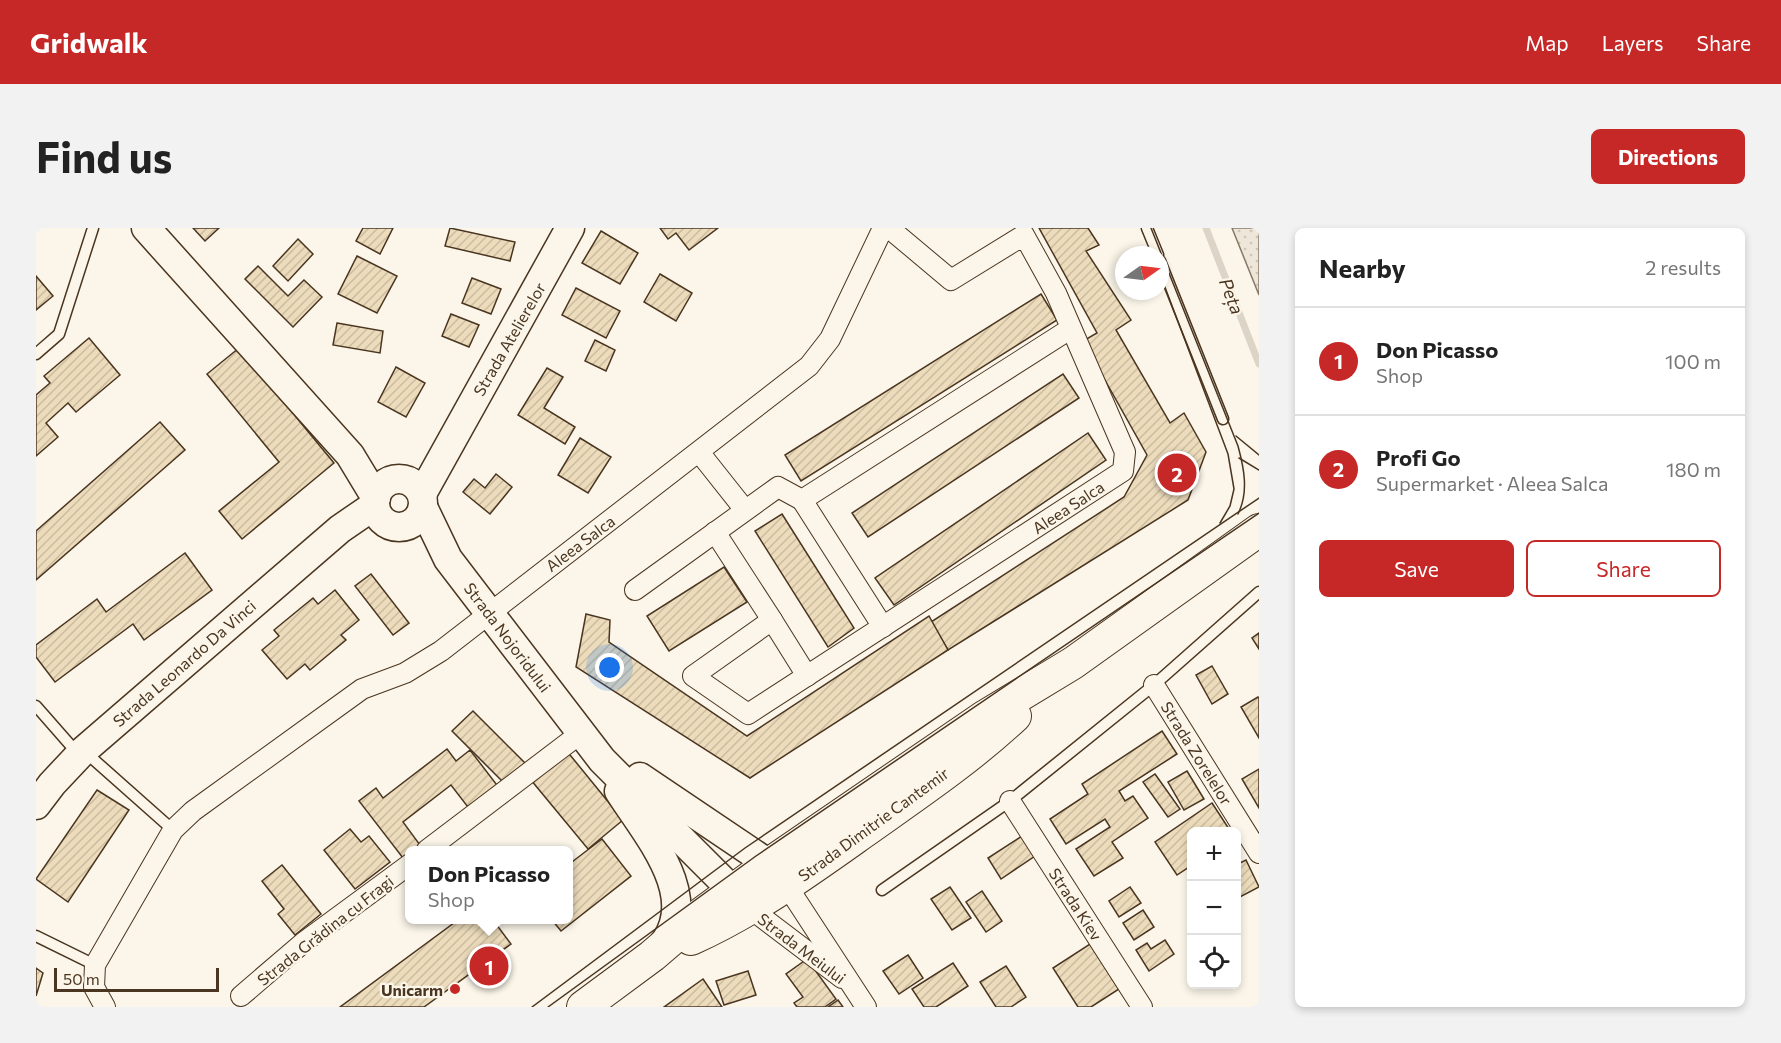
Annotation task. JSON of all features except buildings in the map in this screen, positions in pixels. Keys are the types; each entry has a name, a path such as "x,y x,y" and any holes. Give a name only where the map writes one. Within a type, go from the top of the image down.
{"main road":[{"name":"Strada Nojoridului","path":"146,228 350,455 397,502 448,559 602,760 742,899"},
{"name":"Strada Atelierelor","path":"397,502 446,449 570,228"},
{"name":"Strada Leonardo Da Vinci","path":"36,805 81,753 340,529 365,523 397,502"},
{"name":"Strada Dimitrie Cantemir","path":"583,1007 652,956 715,929 742,899 778,875 921,791 994,735 1073,663 1259,530"},
{"name":"Strada Nojoridului","path":"602,760 634,774 778,875"},
{"path":"602,760 668,869 673,885 678,913 675,926 652,956"}],"street":[{"name":"Aleea Salca","path":"95,965 173,830 217,792 362,689 417,667 809,366 830,339 884,228"},
{"name":"Aleea Salca","path":"772,620 693,676 748,714 1123,471 1125,452 1056,293 1024,235 951,280 889,228"},
{"path":"802,500 1070,329"},
{"path":"699,452 745,510"},
{"path":"635,590 778,487 802,500 882,627"},
{"path":"715,532 807,676"},
{"name":"Strada Zorelelor","path":"1154,685 1259,853"},
{"path":"432,846 581,733"},
{"name":"Strada Kiev","path":"1010,801 1142,1007"},
{"name":"Strada Grădina cu Fragi","path":"241,996 304,942 405,868"},
{"name":"Strada Meiului","path":"778,875 866,1007"},
{"name":"Strada Meiului","path":"742,899 854,988"},
{"path":"95,965 94,987 105,1007"}],"lane":[{"path":"36,354 59,334 93,228"},
{"path":"1147,228 1154,246"},
{"path":"1169,284 1223,419"},
{"path":"882,890 1010,801 1154,685 1259,592"},
{"path":"36,706 81,753 173,830"},
{"path":"36,936 95,965"}],"shaded area":[{"path":"1232,228 1259,228 1259,295"}],"waterway":[{"name":"Peța","path":"1206,228 1259,364"}],"tram line":[{"path":"1151,228 1238,446 1244,471 1243,497 1238,514"},
{"path":"1169,298 1228,454 1234,489 1230,506 1220,523"},
{"path":"1236,436 1259,455"},
{"path":"1239,458 1259,470"},
{"path":"532,1007 745,848 1259,498"},
{"path":"548,1007 756,856 1259,513"}],"place":[{"name":"Profi Go","path":"1177,473"},
{"name":"Don Picasso","path":"489,966"},
{"name":"Unicarm","path":"455,989"}]}
